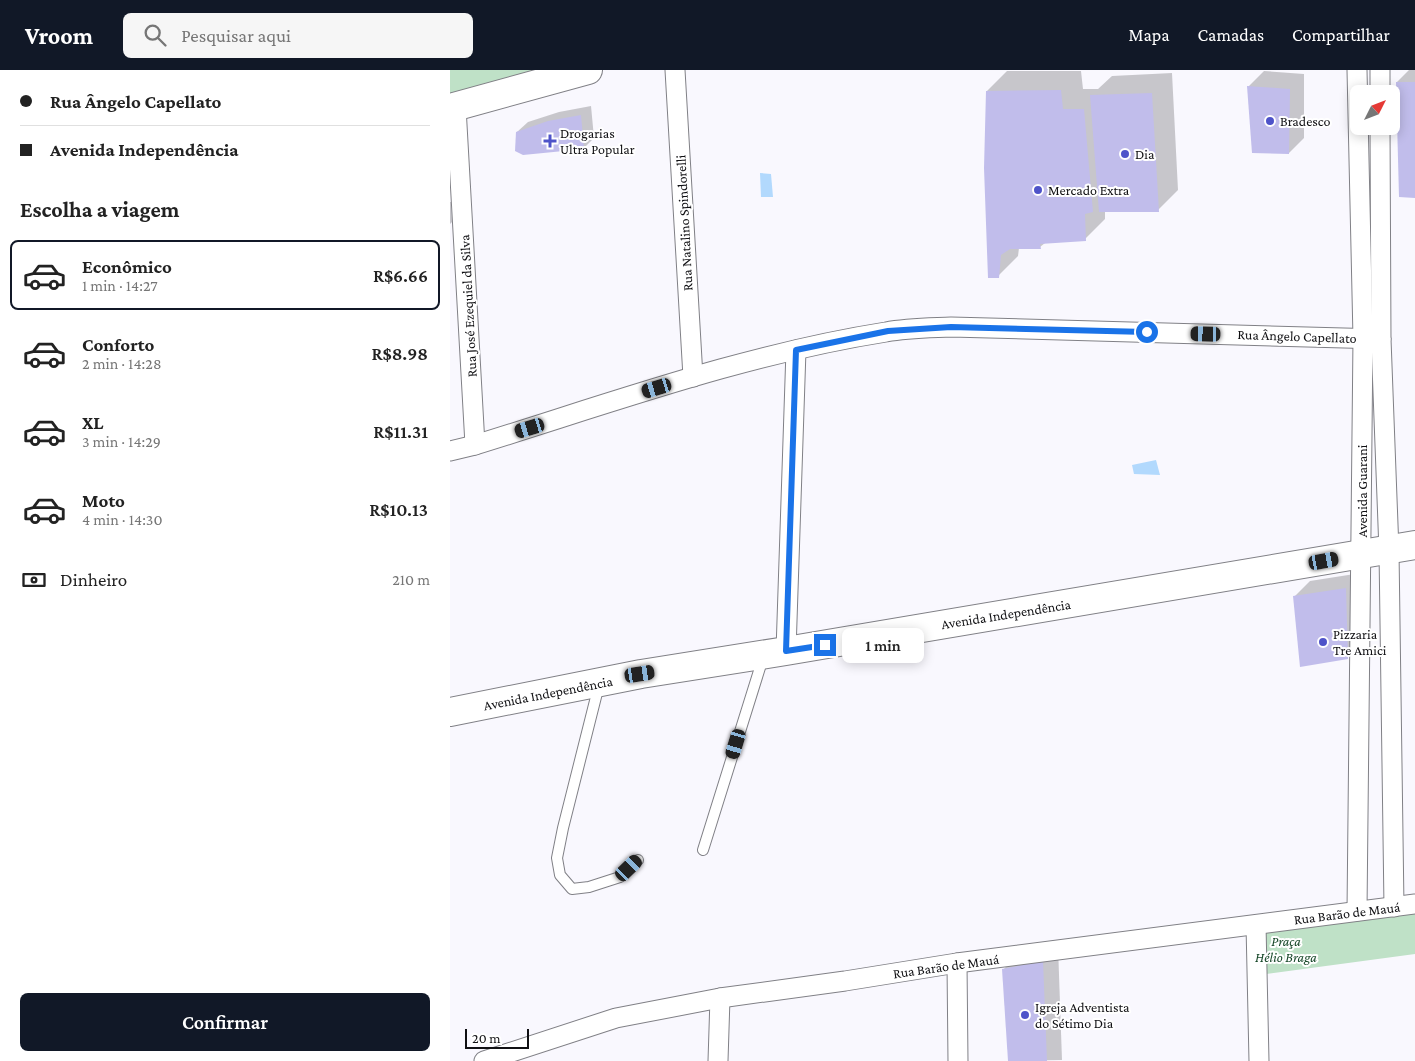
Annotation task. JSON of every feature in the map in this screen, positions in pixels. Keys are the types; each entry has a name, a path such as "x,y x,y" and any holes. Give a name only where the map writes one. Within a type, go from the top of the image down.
{"main road":[{"path":"453,107 588,70"},
{"name":"Avenida Independência","path":"450,712 640,674 1389,551 1415,545"}],"street":[{"name":"Rua Natalino Spindorelli","path":"675,70 694,376"},
{"name":"Avenida Guarani","path":"1358,70 1372,338 1389,551 1394,907"},
{"path":"1380,70 1380,85"},
{"name":"Rua José Ezequiel da Silva","path":"453,107 476,445"},
{"name":"Avenida Guarani","path":"1357,911 1362,554 1380,135"},
{"name":"Rua Ângelo Capellato","path":"450,452 694,376 796,350 888,331 951,327 1372,338"},
{"path":"775,653 796,350"},
{"name":"Rua Barão de Mauá","path":"484,1061 616,1018 720,998 957,963 1415,904"},
{"path":"1256,925 1259,1061"},
{"path":"957,963 958,1061"},
{"path":"718,1061 720,998"}],"lane":[{"path":"703,850 775,653"},
{"path":"600,682 563,828 557,858 560,875 572,889 589,887 620,877 638,860"}],"green space":[{"path":"450,70 539,70 450,95"},
{"name":"Praça Hélio Braga","path":"1415,910 1415,954 1258,975 1258,930"}],"water":[{"path":"760,173 771,174 773,197 761,197"},
{"path":"1156,460 1160,475 1134,474 1132,465"}],"building":[{"path":"1396,82 1415,82 1415,198 1399,197 1397,135 1400,135 1400,85 1396,85"},
{"name":"Bradesco","path":"1247,86 1290,89 1289,154 1252,153"},
{"name":"Mercado Extra","path":"1061,90 1063,109 1084,109 1093,212 1085,214 1086,241 1040,244 1041,249 1010,249 1001,255 999,278 988,278 984,168 986,91"},
{"name":"Dia","path":"1152,93 1159,212 1099,212 1090,95"},
{"name":"Drogarias Ultra Popular","path":"581,115 584,149 523,155 515,151 516,132 548,121"},
{"name":"Pizzaria Tre Amici","path":"1346,588 1348,659 1300,667 1293,596"},
{"name":"Igreja Adventista do Sétimo Dia","path":"1043,961 1047,1061 1008,1061 1002,969"}],"place":[{"name":"Bradesco","path":"1270,121"},
{"name":"Drogarias Ultra Popular","path":"550,141"},
{"name":"Dia","path":"1125,154"},
{"name":"Mercado Extra","path":"1038,190"},
{"name":"Pizzaria Tre Amici","path":"1323,642"},
{"name":"Igreja Adventista do Sétimo Dia","path":"1025,1015"}],"route":[{"path":"825,645 786,651 796,350 888,331 951,327 1147,332"}]}
